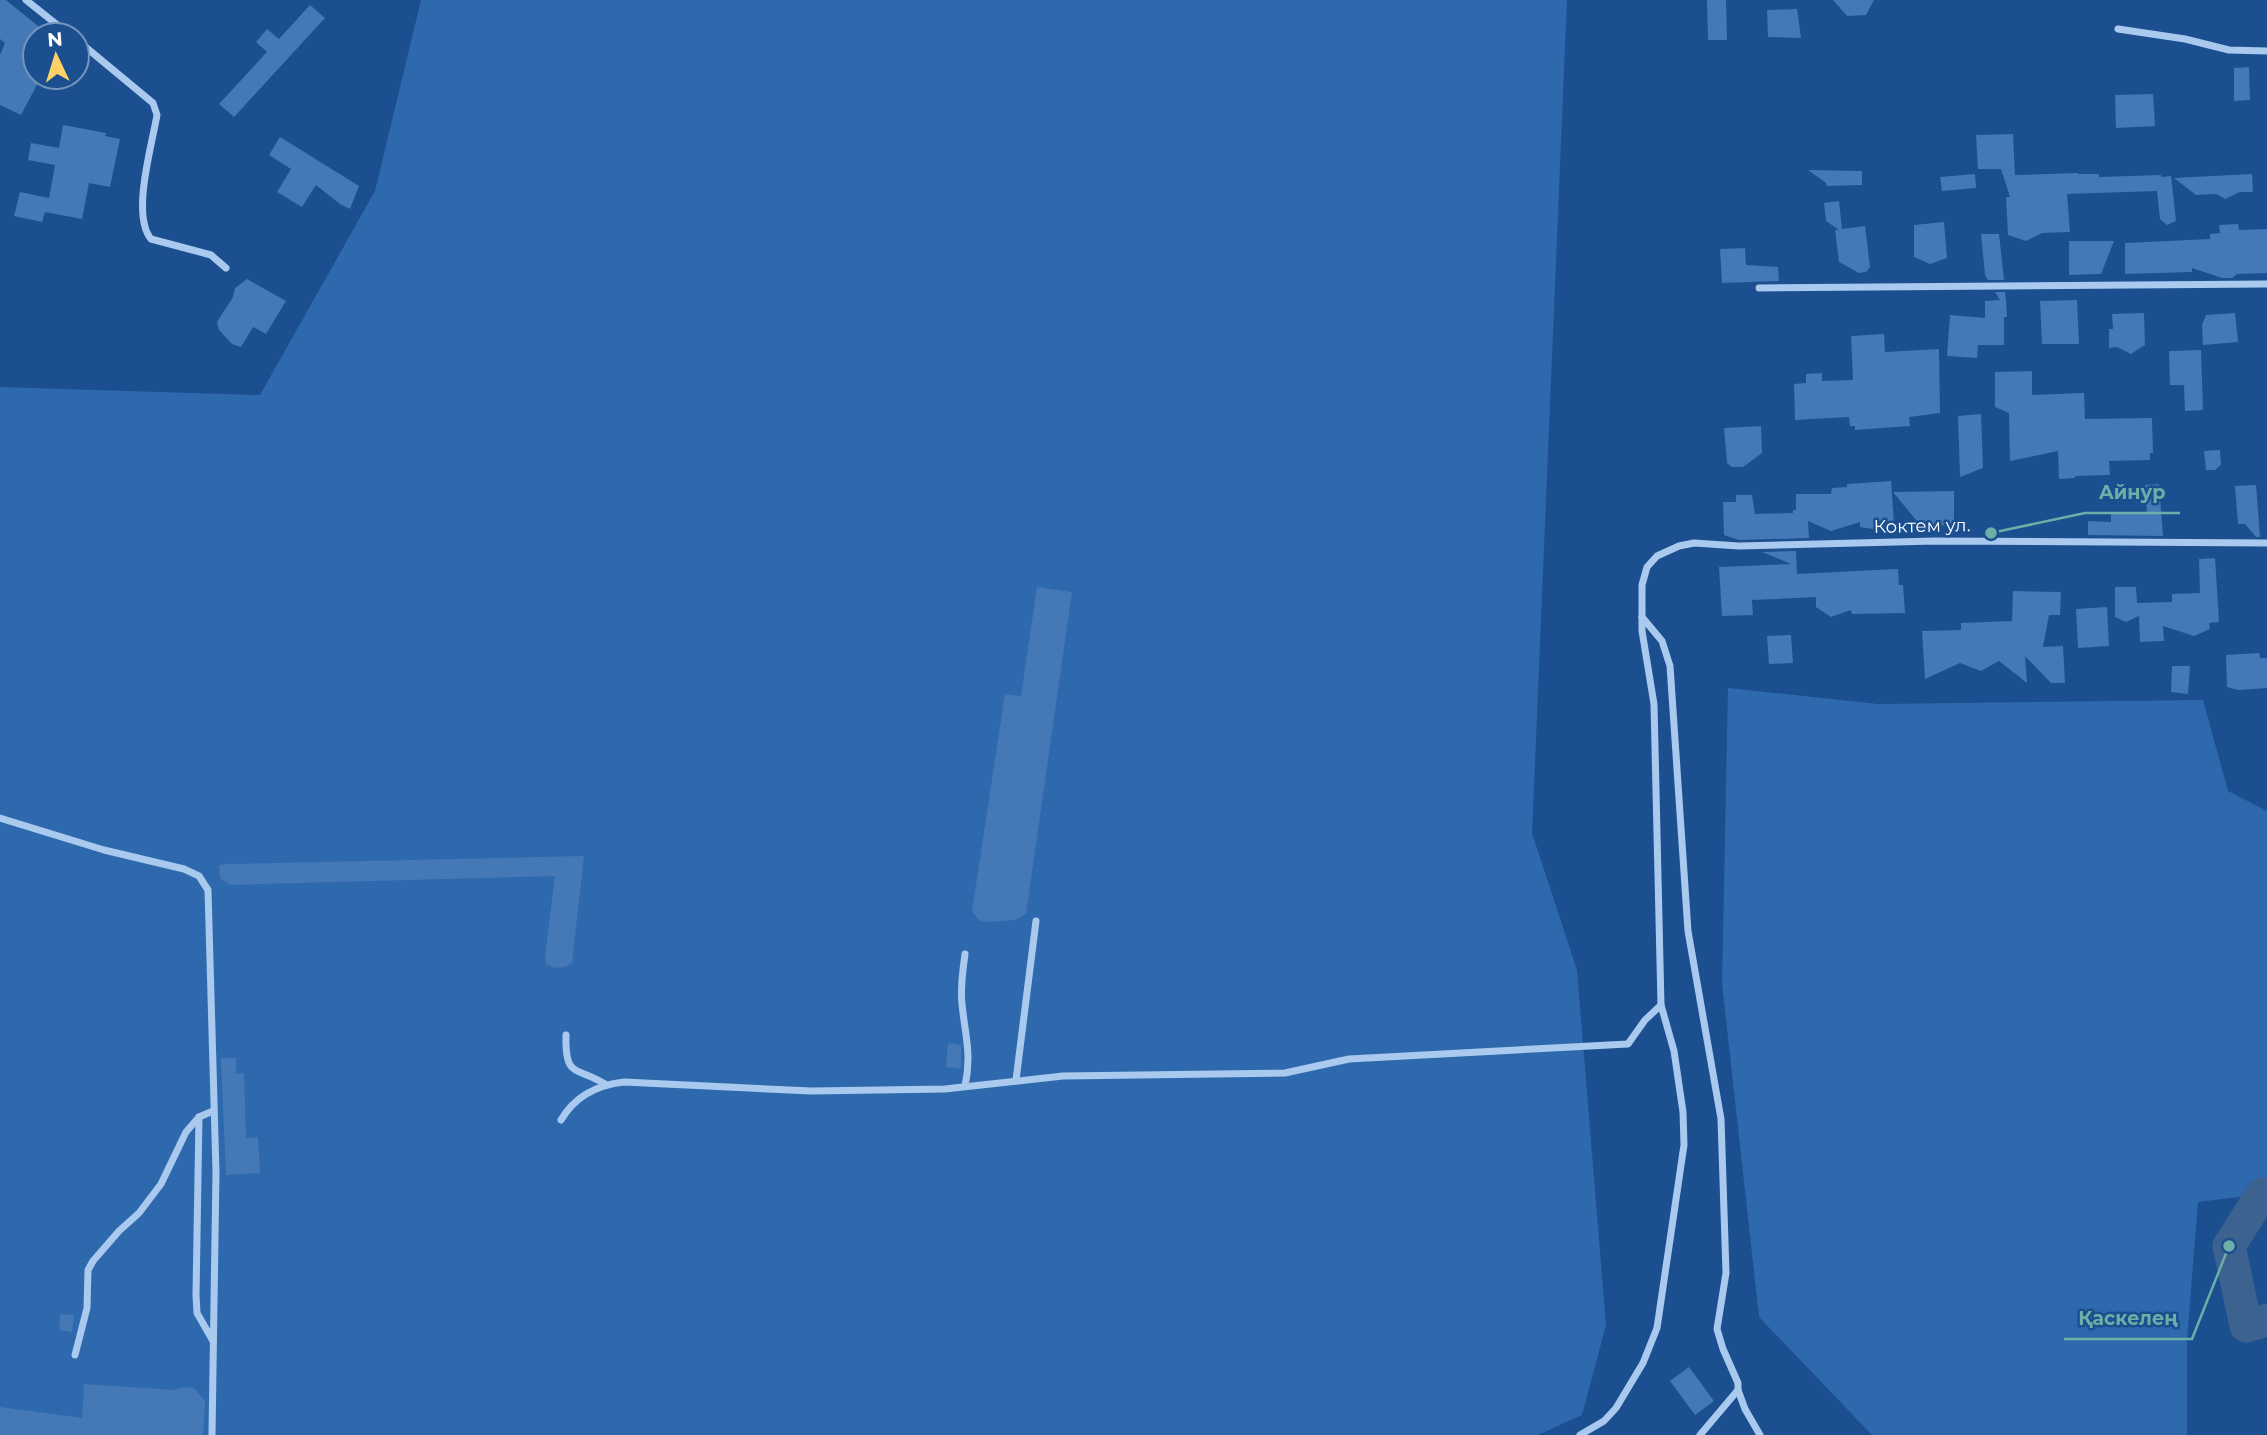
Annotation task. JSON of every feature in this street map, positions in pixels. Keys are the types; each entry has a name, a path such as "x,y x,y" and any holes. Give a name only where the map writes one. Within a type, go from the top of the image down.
{"street":[{"path":"26,0 52,21"},
{"path":"2118,29 2175,37 2230,51 2267,51"},
{"path":"91,52 153,103 157,115 143,199 145,233 151,239 211,255 226,268"},
{"path":"1759,288 2267,284"},
{"name":"Коктем ул.","path":"1642,617 1642,585 1647,567 1657,556 1679,546 1935,541 2267,543"},
{"path":"1580,1435 1604,1421 1616,1408 1643,1363 1657,1328 1684,1145 1683,1112 1674,1051 1661,1005 1654,704 1642,617"},
{"path":"1642,617 1662,641 1670,666 1688,930 1722,1130 1727,1273 1717,1329 1745,1409 1760,1435"},
{"path":"0,818 104,850 184,869 199,876 208,890 216,1172 212,1435"},
{"path":"1016,1080 1036,921"},
{"path":"965,954 961,982 970,1063 965,1086"},
{"path":"561,1120 569,1105 587,1092 605,1084 649,1082 811,1091 965,1086 1102,1074 1216,1076 1285,1073 1363,1058 1628,1044 1645,1020 1661,1005"},
{"path":"566,1035 569,1063 577,1073 596,1078 605,1084"},
{"path":"75,1356 87,1308 88,1270 93,1261 139,1213 161,1184 186,1132 199,1117 213,1111"},
{"path":"199,1117 197,1313 214,1342"},
{"path":"1702,1434 1738,1390"}],"shaded area":[{"path":"421,0 1567,0 1532,833 1577,970 1606,1325 1582,1415 1538,1435 0,1435 0,387 260,395 375,191"},
{"path":"1728,688 1878,704 2203,700 2228,791 2267,811 2267,1191 2262,1194 2198,1202 2187,1340 2187,1435 1872,1435 1759,1317 1722,983"}],"building":[{"path":"0,0 6,0 32,21 21,21 21,91 34,91 21,115 0,105 0,55 5,43 0,39"},
{"path":"1707,0 1726,0 1727,40 1708,40"},
{"path":"1833,0 1874,0 1866,15 1847,16"},
{"path":"310,5 325,18 234,117 219,104 267,52 256,42 267,29 279,39"},
{"path":"1797,9 1801,38 1768,37 1767,10"},
{"path":"2249,67 2250,100 2234,101 2234,68"},
{"path":"2153,94 2155,126 2116,128 2115,95"},
{"path":"63,125 106,133 105,136 120,139 110,187 89,183 82,219 45,212 42,222 14,216 20,192 49,198 55,165 28,160 31,143 59,148"},
{"path":"2013,134 2015,175 2078,173 2099,174 2099,177 2171,176 2176,221 2167,225 2160,219 2157,191 2067,194 2070,232 2042,233 2026,241 2008,235 2006,197 2010,197 2001,169 1978,169 1976,135"},
{"path":"280,137 359,186 350,209 316,185 302,207 277,192 291,169 269,155"},
{"path":"1808,170 1862,171 1862,185 1827,186"},
{"path":"1975,174 1976,188 1942,191 1940,177"},
{"path":"2252,174 2253,192 2240,192 2225,199 2216,194 2196,195 2174,178"},
{"path":"1839,201 1842,229 1865,226 1870,267 1866,272 1859,273 1839,262 1835,230 1839,230 1826,221 1824,203"},
{"path":"1944,222 1947,258 1930,264 1914,257 1914,225"},
{"path":"2238,224 2239,230 2267,229 2267,273 2237,274 2232,278 2222,278 2192,268 2192,272 2125,274 2125,243 2210,239 2210,234 2220,233 2219,225"},
{"path":"1981,234 1999,234 2004,280 1988,280 1985,275"},
{"path":"2069,241 2114,241 2101,274 2069,275"},
{"path":"1745,248 1746,265 1778,267 1779,281 1722,283 1720,249"},
{"path":"247,279 286,301 266,334 253,327 241,347 232,344 219,330 217,322 233,297 235,288"},
{"path":"1995,292 2005,292 2007,317 2004,317 2004,345 1978,345 1977,358 1947,356 1950,315 1985,318 1985,301 2000,300"},
{"path":"2077,300 2079,344 2042,344 2040,301"},
{"path":"2144,313 2145,345 2131,354 2117,347 2109,348 2109,329 2113,329 2112,314"},
{"path":"2235,313 2238,342 2203,345 2202,325 2206,315"},
{"path":"1884,334 1885,352 1939,349 1940,413 1909,417 1910,426 1855,430 1855,426 1850,426 1849,417 1795,420 1794,384 1806,383 1806,374 1822,373 1822,381 1853,380 1851,336"},
{"path":"2201,350 2203,410 2185,411 2184,385 2170,385 2169,351"},
{"path":"2032,371 2032,395 2084,393 2085,419 2152,418 2153,453 2150,453 2150,460 2109,461 2110,475 2059,479 2058,451 2010,461 2009,413 1995,407 1995,372"},
{"path":"1981,414 1983,468 1960,477 1958,416"},
{"path":"1761,426 1762,453 1743,467 1732,467 1727,463 1724,428"},
{"path":"2220,450 2221,465 2215,470 2206,470 2204,451"},
{"path":"1891,481 1894,523 1879,530 1860,527 1860,522 1831,531 1808,521 1809,538 1739,540 1724,535 1723,502 1736,502 1736,495 1752,495 1755,514 1793,513 1793,510 1796,510 1796,494 1831,494 1832,488 1847,487 1847,484"},
{"path":"2159,484 2163,536 2088,535 2088,521 2111,522 2111,513 2147,513 2145,485"},
{"path":"2256,485 2260,537 2256,537 2245,524 2238,524 2235,486"},
{"path":"1954,491 1954,525 1921,526 1893,492"},
{"path":"1796,551 1797,574 1898,569 1899,585 1903,585 1905,613 1852,614 1851,610 1831,617 1816,607 1816,597 1752,600 1753,615 1722,616 1719,567 1791,564 1762,552"},
{"path":"2215,558 2219,622 2209,623 2210,629 2194,636 2163,626 2164,641 2140,642 2139,616 2126,622 2115,617 2115,587 2136,587 2137,603 2172,602 2172,594 2200,593 2199,559"},
{"path":"1037,587 1072,592 1026,914 1016,920 987,922 979,920 972,911 1005,694 1021,696"},
{"path":"2013,591 2061,592 2060,615 2049,615 2043,647 2063,646 2065,683 2051,683 2025,656 2027,683 1999,661 1981,671 1960,663 1925,679 1922,631 1961,630 1961,623 2012,621"},
{"path":"2107,607 2109,646 2078,648 2076,609"},
{"path":"1791,635 1793,663 1769,664 1767,636"},
{"path":"2259,653 2260,658 2267,658 2267,688 2238,690 2227,687 2226,655"},
{"path":"2172,666 2190,666 2188,694 2171,692"},
{"path":"584,856 572,963 555,968 546,964 545,957 555,876 230,885 220,878 219,865 229,864"},
{"path":"948,1043 961,1045 961,1069 946,1067"},
{"path":"221,1058 236,1058 236,1074 244,1073 246,1138 258,1137 260,1173 226,1175"},
{"path":"60,1314 74,1315 72,1332 59,1330"},
{"path":"1689,1367 1714,1401 1695,1415 1670,1381"},
{"path":"84,1384 176,1390 183,1387 194,1388 205,1401 203,1435 0,1435 0,1407 82,1418"}],"waterway":[{"path":"2267,1196 2262,1194 2229,1246 2246,1326 2267,1320"}],"place":[{"name":"Айнур","path":"1991,533"},
{"name":"Қаскелең","path":"2229,1246"}]}
